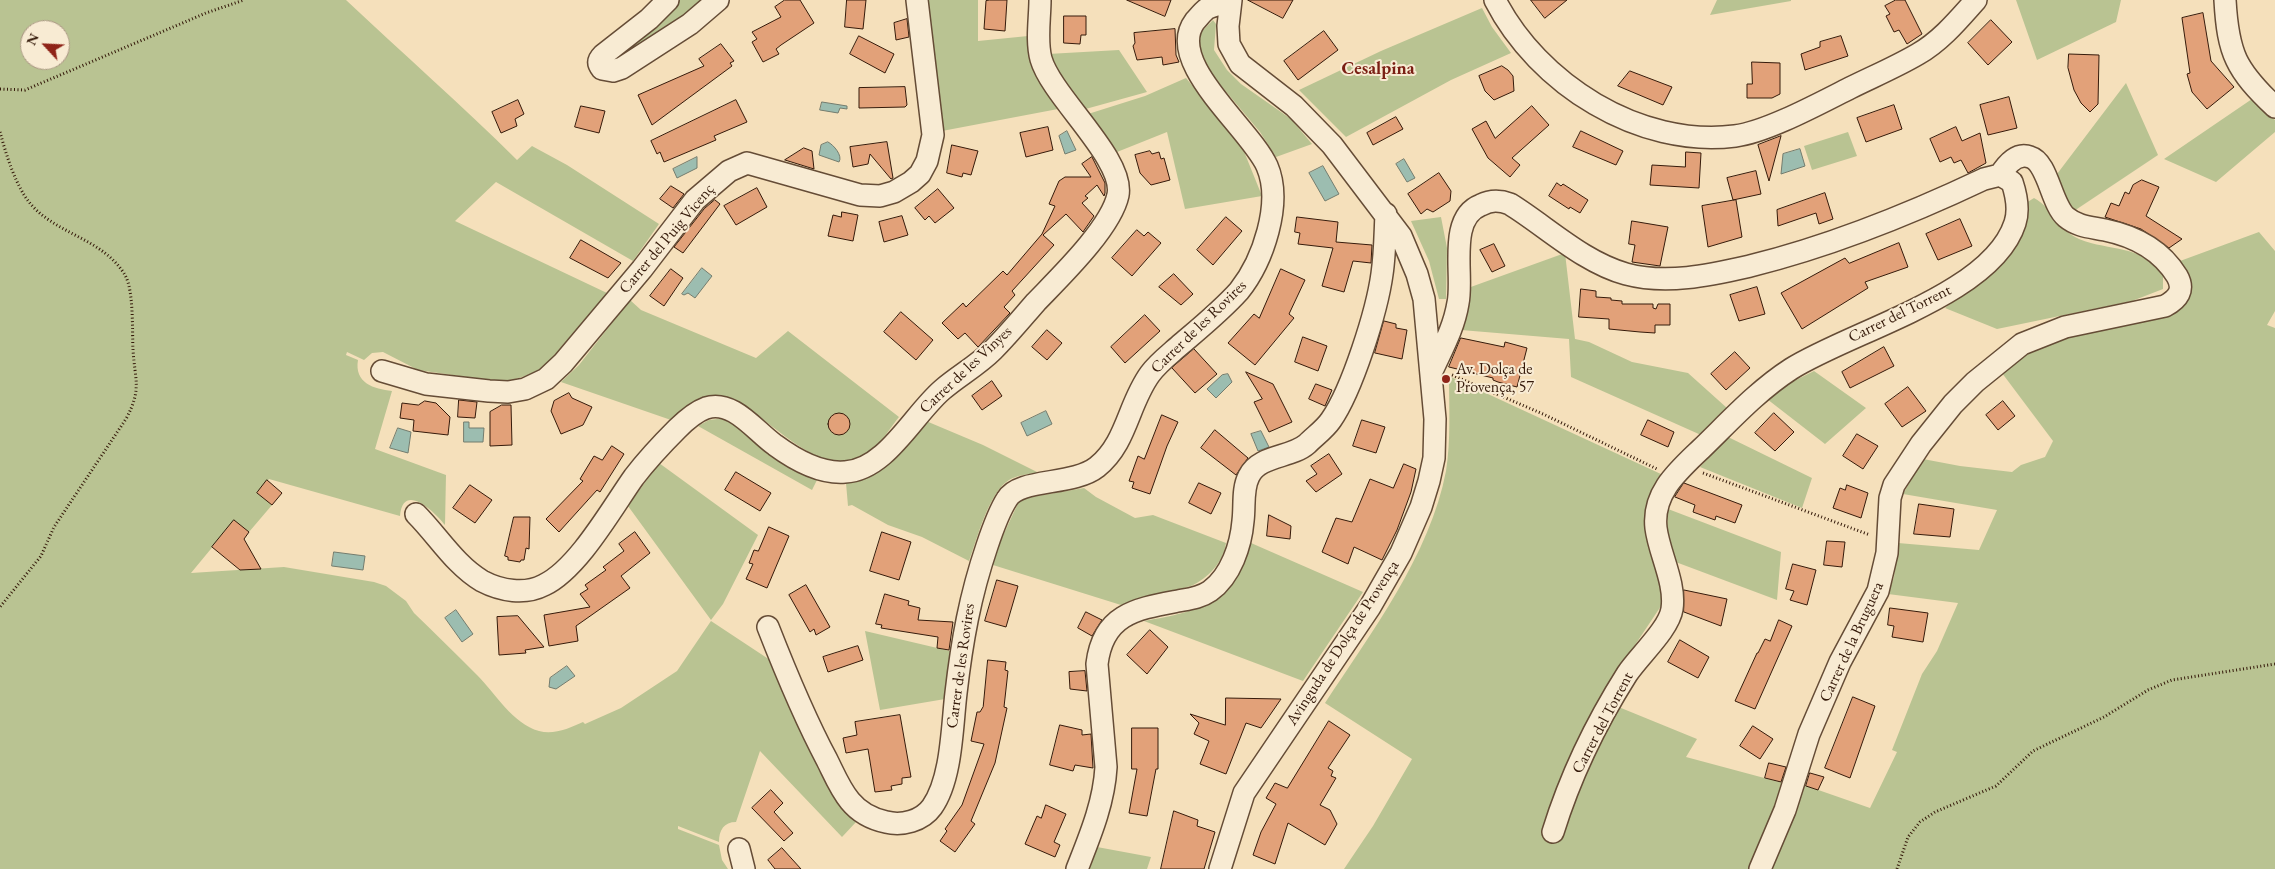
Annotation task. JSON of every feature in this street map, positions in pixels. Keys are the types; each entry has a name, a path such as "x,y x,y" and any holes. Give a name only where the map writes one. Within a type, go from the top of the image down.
{"street":[{"path":"668,0 649,19 598,59 602,69 613,72 622,68 690,24 718,0"},
{"name":"Carrer del Puig Vicenç","path":"382,371 410,381 447,388 508,392 525,389 546,379 563,363 642,269 695,200 729,170 747,163 860,196 880,196 894,192 911,182 920,174 927,161 932,135 917,0"},
{"name":"Carrer de les Vinyes","path":"416,514 457,560 478,578 502,589 532,590 547,584 564,569 585,546 648,459 684,422 701,410 715,405 729,410 786,452 816,467 832,471 858,470 884,453 942,390 992,351 1072,264 1110,214 1118,194 1117,177 1109,160 1057,88 1040,58 1040,0"},
{"path":"1495,0 1519,39 1545,66 1608,111 1653,130 1675,136 1704,137 1734,136 1751,132 1823,102 1919,54 1944,34 1976,0"},
{"path":"2225,0 2230,46 2235,60 2246,78 2275,107"},
{"name":"Avinguda de Dolça de Provença","path":"1220,869 1244,793 1370,607 1401,553 1413,527 1429,481 1434,458 1435,419 1428,325 1417,274 1402,236 1332,145 1294,106 1240,64 1229,44 1230,1"},
{"name":"Carrer de les Rovires","path":"768,627 806,719 850,801 862,812 876,820 891,824 908,822 923,817 932,806 940,791 947,766 970,599 994,527 1007,498 1021,488 1066,481 1080,476 1094,470 1108,458 1117,445 1150,374 1239,291 1251,277 1263,250 1273,201 1268,168 1255,144 1203,81 1187,50 1187,35 1200,15 1208,8 1230,1"},
{"name":"Carrer de la Bruguera","path":"1760,869 1785,810 1809,734 1840,662 1878,590 1884,574 1890,498 1901,473 1943,416 1988,370 2010,352 2037,338 2065,327 2165,306 2176,300 2181,292 2181,282 2175,272 2161,256 2141,242 2121,234 2072,222 2060,212 2043,171 2037,161 2031,156 2020,156 2007,164 2000,174"},
{"path":"1432,371 1452,329 1459,302 1461,229 1468,214 1477,206 1487,202 1498,200 1510,204 1604,265 1627,274 1674,279 1726,271 1811,249 1866,231 1984,179 2000,174"},
{"name":"Carrer del Torrent","path":"1553,832 1560,809 1590,740 1628,673 1668,622 1672,610 1673,598 1657,537 1655,517 1661,494 1678,472 1757,395 1792,368 1833,346 1937,300 1981,268 1997,252 2016,222 2015,193 2012,182 2000,174"},
{"path":"1077,869 1102,800 1105,782 1106,767 1097,664 1099,650 1112,624 1130,612 1194,599 1210,591 1227,572 1238,549 1243,522 1245,488 1252,471 1266,461 1303,447 1331,420 1349,383 1369,328 1382,275 1386,214"}],"path":[{"path":"0,89 25,90 206,13 244,0"},
{"path":"0,132 9,162 28,202 47,219 93,244 112,259 126,276 130,293 134,358 138,377 136,400 126,419 54,527 41,556 0,607"},
{"path":"1432,371 1449,373 1678,472 1888,540"},
{"path":"1897,869 1908,837 1920,822 1934,812 1996,786 2033,751 2104,717 2148,690 2172,680 2275,664"}],"green space":[{"path":"0,0 346,0 517,160 532,146 567,165 659,224 633,261 496,182 455,221 607,293 545,366 513,380 501,382 418,370 383,352 372,353 364,360 347,352 346,355 358,360 359,374 362,379 379,389 392,391 375,449 446,475 445,525 427,507 413,500 407,501 402,506 400,516 269,479 257,493 272,505 249,532 234,521 191,573 284,567 374,582 386,586 406,601 414,613 477,675 513,715 530,727 545,732 562,730 583,722 585,724 621,708 677,671 711,621 770,660 857,821 842,837 760,751 736,822 725,825 720,834 719,842 678,826 678,829 719,845 722,860 728,869 0,869"},
{"path":"679,0 702,0 691,11 618,59"},
{"path":"928,0 978,0 978,41 1028,36 1034,66 1058,109 942,131"},
{"path":"1717,0 1791,0 1791,1 1710,15"},
{"path":"2016,0 2121,0 2116,22 2037,60"},
{"path":"1482,8 1492,27 1511,53 1451,80 1346,137 1299,90 1381,51"},
{"path":"1213,20 1216,24 1214,50 1227,70 1241,84 1291,119 1312,144 1276,157 1260,132 1206,68 1197,48 1200,33"},
{"path":"1119,50 1147,92 1082,110 1048,54"},
{"path":"1186,78 1241,144 1262,196 1185,209 1167,132 1117,152 1088,114 1145,96"},
{"path":"2126,83 2158,155 2074,211 2064,200 2054,178"},
{"path":"2252,99 2275,120 2275,132 2216,182 2164,159"},
{"path":"1848,132 1857,156 1812,170 1804,146"},
{"path":"2034,198 2046,207 2059,224 2079,239 2134,253 2154,265 2163,275 2163,289 2132,301 1997,329 1945,308 2014,248 2023,229 2026,203"},
{"path":"1441,217 1447,248 1446,299 1439,299 1429,261 1411,221"},
{"path":"2259,232 2275,251 2275,311 2267,325 2275,328 2275,869 1344,869 1373,826 1412,759 1325,703 1397,592 1427,533 1438,502 1448,459 1449,376 1663,475 1645,509 1665,600 1599,699 1697,739 1686,757 1783,783 1804,785 1870,808 1897,752 1892,750 1922,674 1937,651 1958,603 1888,594 1894,577 1898,543 1979,550 1997,510 1903,494 1923,459 1960,466 2012,472 2021,465 2045,457 2053,441 2002,373 2025,356 2051,344 2078,335 2165,315 2184,302 2191,292 2189,290 2188,273 2180,261"},
{"path":"1565,253 1575,339 1589,342 1632,362 1688,373 1727,408 1701,435 1571,377 1569,339 1461,330 1468,288"},
{"path":"630,300 641,310 756,358 788,331 899,417 869,452 851,460 833,461 815,455 798,445 748,409 732,400 671,420 561,382 579,365"},
{"path":"1814,371 1866,408 1825,444 1767,399 1778,389"},
{"path":"725,418 781,460 804,473 818,478 812,490 698,426 709,420"},
{"path":"926,421 983,445 1039,473 1016,477 1002,486 995,495 984,517 969,561 922,537 888,525 852,505 848,506 846,483 859,481 882,469"},
{"path":"1728,437 1812,478 1802,508 1700,467"},
{"path":"659,463 758,535 723,604 711,620 628,506"},
{"path":"1084,488 1096,497 1135,518 1153,515 1226,543 1222,557 1209,574 1191,586 1121,605 993,565 1000,542 1020,499"},
{"path":"1668,509 1781,552 1777,600 1673,561 1667,530"},
{"path":"1251,543 1363,592 1303,681 1144,621 1183,613 1211,600 1232,579"},
{"path":"865,631 950,651 945,699 880,710"},
{"path":"1097,847 1151,857 1147,869 1089,869"}],"shaded area":[{"path":"822,102 847,106 847,109 840,108 838,113 820,110"},
{"path":"1067,131 1076,150 1065,154 1059,136"},
{"path":"828,142 837,151 840,157 839,162 819,155 821,145"},
{"path":"1800,149 1805,166 1781,174 1783,154"},
{"path":"697,157 697,168 677,178 673,169"},
{"path":"1404,159 1415,178 1407,182 1396,164"},
{"path":"1323,166 1339,194 1325,201 1309,173"},
{"path":"702,268 712,276 695,298 688,293 682,294"},
{"path":"1228,374 1232,382 1216,398 1207,389 1222,375"},
{"path":"1046,411 1052,424 1027,436 1021,423"},
{"path":"464,422 469,422 469,428 484,428 483,442 464,442"},
{"path":"398,428 411,432 408,453 390,448"},
{"path":"1261,431 1269,447 1258,451 1251,434"},
{"path":"334,552 365,556 363,570 332,566"},
{"path":"456,610 473,634 462,642 445,618"},
{"path":"567,666 575,676 556,689 549,687 550,678"}],"building":[{"path":"785,0 800,0 814,23 776,49 779,54 763,62 752,42 757,39 752,32 781,17 775,7"},
{"path":"847,0 866,0 863,29 845,27"},
{"path":"1007,0 1005,31 984,29 986,1"},
{"path":"1127,0 1171,0 1165,16"},
{"path":"1248,0 1293,0 1283,18"},
{"path":"1531,0 1567,0 1545,18"},
{"path":"1896,0 1905,0 1922,34 1907,44 1899,30 1894,32 1886,16 1890,14 1885,6"},
{"path":"2203,13 2211,61 2234,87 2207,109 2192,92 2187,74 2190,73 2182,18"},
{"path":"1064,16 1086,16 1086,35 1081,35 1080,44 1064,43"},
{"path":"907,19 909,37 896,40 894,23"},
{"path":"1991,20 2012,42 1988,65 1968,43"},
{"path":"1175,29 1176,55 1179,62 1163,65 1162,57 1137,60 1133,46 1135,43 1134,33"},
{"path":"1324,31 1338,50 1298,80 1284,61"},
{"path":"859,36 894,54 885,73 850,54"},
{"path":"1841,36 1848,56 1805,70 1801,54 1820,47 1820,42"},
{"path":"721,44 734,61 730,63 732,66 652,125 638,95 704,66 699,59"},
{"path":"2069,54 2099,55 2098,104 2090,112 2081,103 2074,90 2068,68"},
{"path":"1752,62 1780,63 1780,94 1772,98 1747,98 1747,84 1752,84"},
{"path":"1502,66 1513,76 1514,91 1494,100 1485,91 1479,76"},
{"path":"1630,71 1672,87 1663,105 1618,86"},
{"path":"905,87 907,105 905,107 859,108 859,88"},
{"path":"2009,97 2017,128 1988,135 1980,105"},
{"path":"518,100 524,114 515,119 517,126 501,133 492,112"},
{"path":"736,100 747,122 714,136 716,140 664,162 660,152 657,154 651,141"},
{"path":"1894,105 1902,129 1866,142 1857,118"},
{"path":"581,106 605,111 599,133 575,127"},
{"path":"1532,106 1549,125 1512,158 1520,165 1510,177 1488,158 1472,129 1486,121 1495,138"},
{"path":"1396,117 1403,129 1373,145 1367,133"},
{"path":"1048,127 1053,150 1026,157 1020,133"},
{"path":"1956,127 1962,141 1980,133 1986,163 1968,173 1961,160 1954,163 1951,157 1940,162 1930,139"},
{"path":"1581,131 1623,151 1616,165 1573,147"},
{"path":"1781,136 1769,181 1758,145"},
{"path":"887,142 893,178 891,179 870,154 868,164 853,167 850,147"},
{"path":"952,145 978,151 971,175 963,173 962,177 947,173"},
{"path":"804,148 812,151 814,169 785,160"},
{"path":"1150,151 1152,154 1159,152 1161,159 1164,158 1170,180 1151,185 1140,173 1135,155"},
{"path":"1686,152 1701,153 1699,188 1650,185 1652,165 1685,167"},
{"path":"1092,157 1105,183 1105,193 1104,196 1097,185 1085,196 1088,198 1082,203 1094,216 1083,232 1066,214 1043,235 1054,245 1012,291 1015,295 1004,307 1010,313 978,347 965,333 958,339 942,323 963,303 966,307 1003,271 1007,275 1042,234 1055,206 1049,204 1059,181 1065,177 1091,177 1082,164"},
{"path":"1756,171 1761,194 1733,200 1727,178"},
{"path":"1439,173 1451,191 1450,201 1433,212 1427,209 1421,214 1408,194"},
{"path":"2142,180 2159,187 2146,216 2182,239 2169,248 2141,229 2105,217 2111,203 2119,206 2125,192 2129,194 2133,185"},
{"path":"1557,183 1561,186 1563,184 1588,200 1580,213 1570,207 1569,209 1549,196"},
{"path":"671,186 684,194 673,208 660,199"},
{"path":"757,188 767,207 736,225 724,206"},
{"path":"938,189 954,208 935,223 929,216 925,220 915,208"},
{"path":"1825,193 1833,219 1819,224 1816,213 1778,226 1777,210"},
{"path":"715,200 720,204 683,253 674,247 704,209"},
{"path":"1736,200 1742,237 1708,247 1702,206"},
{"path":"842,212 858,215 853,241 828,236 833,215 841,217"},
{"path":"902,216 908,235 884,242 879,222"},
{"path":"1226,217 1242,231 1213,265 1197,250"},
{"path":"1297,217 1338,222 1336,242 1372,245 1371,263 1353,261 1344,292 1322,286 1333,248 1298,244 1300,233 1295,232"},
{"path":"1960,219 1972,246 1938,260 1926,234"},
{"path":"1632,221 1668,227 1660,266 1632,262 1635,245 1629,244"},
{"path":"1137,230 1144,236 1148,232 1161,243 1132,276 1112,258"},
{"path":"581,240 621,263 608,278 570,258"},
{"path":"1899,243 1908,267 1865,282 1868,288 1802,329 1781,293 1845,258 1849,263"},
{"path":"1494,244 1505,266 1492,272 1480,250"},
{"path":"671,269 683,278 664,306 650,296"},
{"path":"1281,269 1305,280 1289,314 1294,318 1255,365 1228,343 1254,314 1259,318"},
{"path":"1174,274 1193,294 1181,305 1159,287"},
{"path":"1757,287 1765,314 1739,321 1730,295"},
{"path":"1581,289 1596,291 1596,297 1611,298 1611,300 1622,301 1622,304 1653,304 1653,308 1656,309 1658,304 1670,304 1670,325 1655,325 1655,333 1640,332 1609,329 1609,319 1579,317"},
{"path":"901,312 933,340 916,360 884,332"},
{"path":"1145,315 1160,331 1125,363 1111,347"},
{"path":"1384,321 1396,324 1396,328 1407,330 1402,359 1375,353"},
{"path":"1047,330 1062,343 1047,360 1032,347"},
{"path":"1303,337 1327,346 1318,371 1295,362"},
{"path":"1461,338 1504,347 1505,342 1527,348 1517,387 1498,382 1493,380 1493,378 1449,367"},
{"path":"1884,347 1894,366 1850,388 1842,372"},
{"path":"1194,349 1217,374 1195,393 1172,368"},
{"path":"1735,352 1750,368 1726,390 1711,374"},
{"path":"1246,372 1273,384 1292,422 1269,432 1254,402 1262,399"},
{"path":"992,381 1002,396 982,410 972,396"},
{"path":"1316,384 1332,390 1325,406 1309,399"},
{"path":"1908,387 1926,411 1902,427 1885,404"},
{"path":"569,393 572,398 592,407 583,425 561,434 551,411 554,401"},
{"path":"459,400 477,402 475,418 458,417"},
{"path":"425,401 436,403 450,417 448,435 413,431 414,420 400,418 402,403 418,405"},
{"path":"2003,401 2015,416 1998,430 1986,415"},
{"path":"502,405 511,405 512,445 490,446 490,412"},
{"path":"839,413 847,416 850,424 847,432 839,435 831,432 828,424 831,416"},
{"path":"1774,413 1794,432 1775,451 1755,433"},
{"path":"1162,415 1178,422 1167,446 1150,494 1132,488 1134,482 1129,481 1138,456 1144,459"},
{"path":"1362,420 1385,427 1376,453 1353,446"},
{"path":"1648,420 1674,432 1668,447 1641,435"},
{"path":"1215,430 1248,458 1236,475 1201,448"},
{"path":"1857,434 1878,446 1863,469 1843,456"},
{"path":"612,446 624,454 600,492 597,490 559,532 546,519 583,481 580,479 594,456 602,460"},
{"path":"1329,454 1342,474 1316,492 1306,481 1317,474 1311,466"},
{"path":"1404,464 1416,469 1411,492 1397,530 1382,560 1354,547 1348,564 1322,552 1336,518 1352,522 1370,479 1393,488"},
{"path":"736,472 771,493 760,511 725,490"},
{"path":"267,480 282,493 272,505 257,493"},
{"path":"1199,483 1221,493 1211,514 1189,503"},
{"path":"1684,483 1742,505 1735,523 1716,516 1715,520 1693,512 1695,505 1675,497"},
{"path":"470,485 492,500 475,523 453,508"},
{"path":"1847,485 1868,493 1861,518 1833,508 1840,488 1845,490"},
{"path":"1919,504 1954,509 1950,537 1914,534"},
{"path":"1269,515 1291,526 1290,539 1267,536"},
{"path":"514,517 530,517 529,549 526,548 524,560 520,562 508,560 508,557 505,556"},
{"path":"234,520 249,532 244,539 261,569 240,570 212,547"},
{"path":"769,527 789,536 767,588 746,579 753,564 749,563 754,550 758,551"},
{"path":"635,532 650,553 621,576 630,588 576,626 578,641 549,646 544,615 590,607 580,594 588,589 585,585 606,570 603,567 624,551 619,544"},
{"path":"882,532 911,542 899,580 870,571"},
{"path":"1827,541 1845,542 1842,567 1824,565"},
{"path":"1793,564 1816,570 1807,605 1790,600 1794,591 1786,589"},
{"path":"997,580 1018,586 1006,627 985,621"},
{"path":"806,585 830,627 816,635 814,629 810,632 789,595"},
{"path":"1684,590 1727,599 1721,626 1684,612"},
{"path":"885,594 909,601 908,605 920,608 918,620 953,622 949,650 937,648 938,637 881,628 882,625 876,624"},
{"path":"1890,608 1928,613 1923,642 1892,637 1894,626 1888,625"},
{"path":"1086,612 1102,620 1092,636 1078,628"},
{"path":"518,616 544,647 525,650 526,653 499,655 497,617"},
{"path":"1779,620 1792,626 1755,709 1735,701 1757,653 1765,639 1770,641"},
{"path":"1150,630 1168,647 1147,674 1127,655"},
{"path":"1680,640 1709,657 1698,678 1668,662"},
{"path":"858,646 863,660 828,672 823,657"},
{"path":"988,660 1006,662 1005,670 1008,671 1004,707 1007,708 995,763 971,821 975,824 955,852 940,841 947,831 945,829 962,805 984,744 971,741 977,712 980,712 983,707"},
{"path":"1085,671 1087,691 1070,689 1069,672"},
{"path":"1853,697 1875,706 1850,778 1825,768"},
{"path":"1226,698 1281,699 1261,728 1246,723 1226,774 1200,764 1209,741 1194,734 1199,723 1190,714 1225,725"},
{"path":"900,715 911,777 902,778 902,784 891,786 892,790 875,792 868,749 846,753 843,738 857,735 855,722"},
{"path":"1329,721 1350,735 1328,768 1333,771 1331,776 1336,778 1320,805 1330,810 1337,824 1325,845 1288,823 1275,864 1253,855 1261,832 1276,804 1266,798 1275,783 1287,788"},
{"path":"1060,725 1082,730 1082,735 1091,734 1093,768 1075,765 1073,771 1050,765"},
{"path":"1753,726 1773,739 1760,759 1740,746"},
{"path":"1132,728 1158,728 1158,769 1156,769 1147,816 1129,813 1137,769 1132,769"},
{"path":"1769,763 1786,767 1781,782 1765,778"},
{"path":"1810,773 1824,777 1818,790 1806,786"},
{"path":"771,790 783,803 774,812 793,833 784,841 752,808"},
{"path":"1046,805 1066,814 1054,842 1060,845 1055,857 1025,844 1037,816 1041,818"},
{"path":"1174,811 1198,820 1197,826 1215,832 1204,869 1161,869"},
{"path":"782,848 801,869 775,869 768,860"}],"place":[{"name":"Av. Dolça de Provença, 57","path":"1446,379"}],"district":[{"name":"Cesalpina","path":"1378,69"}]}
